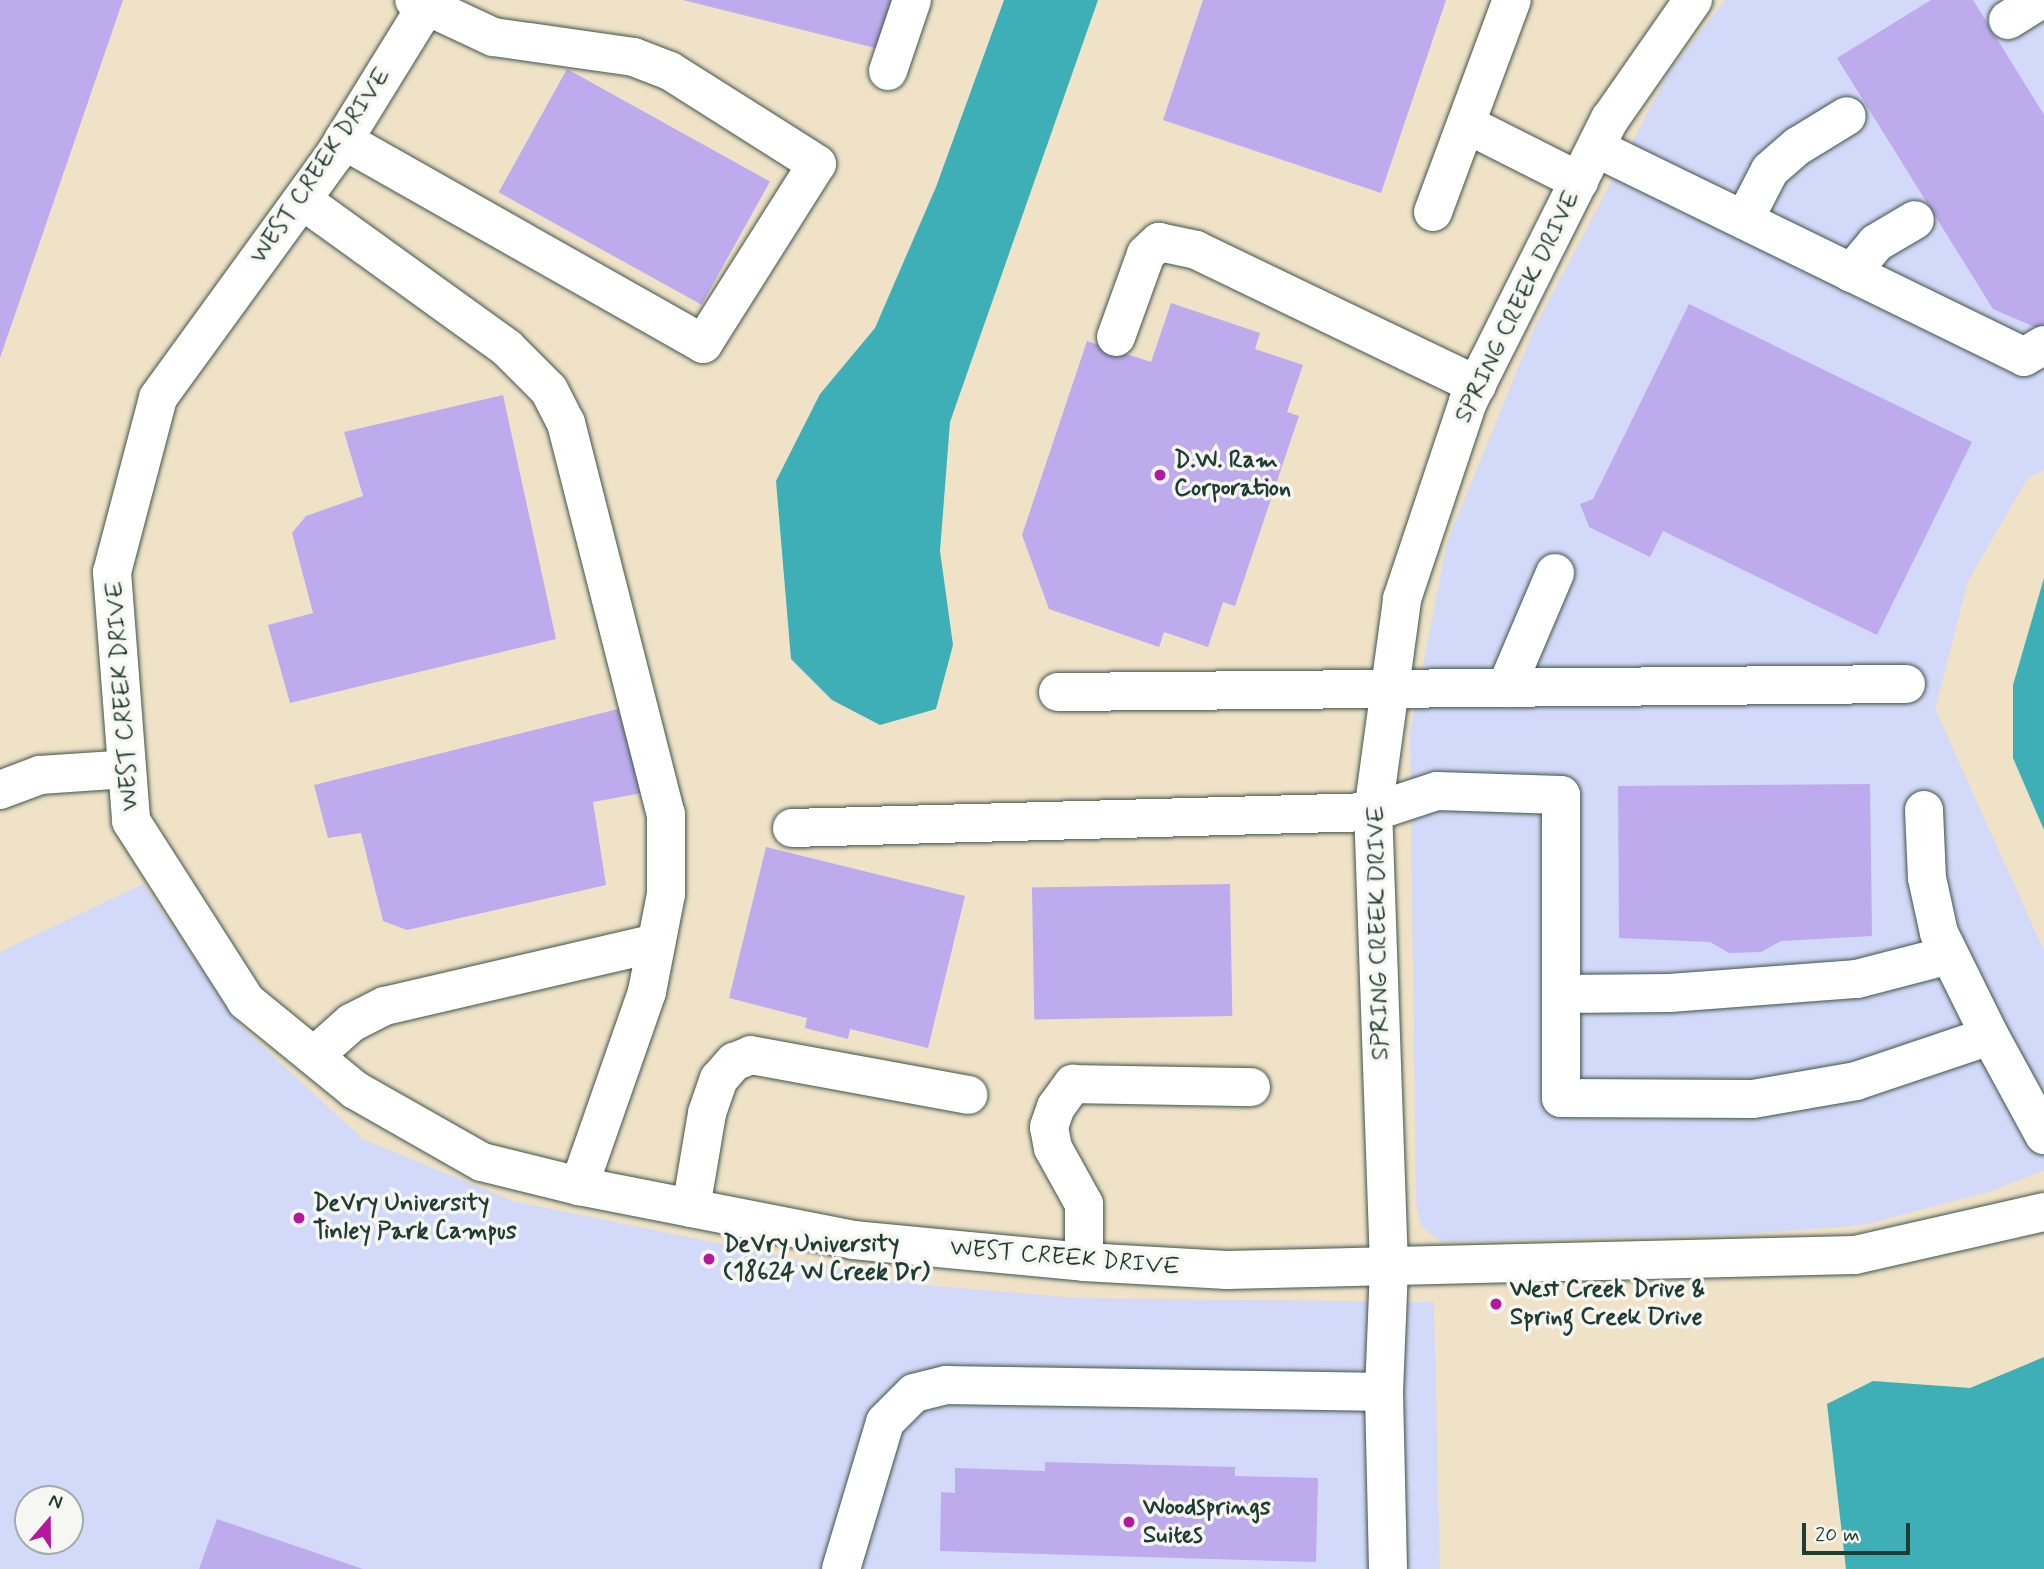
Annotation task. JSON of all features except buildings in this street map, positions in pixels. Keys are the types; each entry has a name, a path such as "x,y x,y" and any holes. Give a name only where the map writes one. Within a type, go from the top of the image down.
{"street":[{"path":"888,71 912,0"},
{"path":"1433,212 1512,0"},
{"path":"2008,20 2040,0"},
{"path":"343,140 703,344 817,164 670,71 634,57 493,37 424,2"},
{"name":"WEST CREEK DRIVE","path":"424,2 343,140 158,398 113,572 131,821 246,1002 355,1090 482,1162 579,1186 853,1240 1084,1262 1227,1270 1855,1255 2044,1212"},
{"name":"SPRING CREEK DRIVE","path":"1388,1569 1384,1392 1389,1266 1373,812 1402,599 1477,385 1610,119 1683,4"},
{"path":"1744,220 1770,170 1798,146 1847,116"},
{"path":"1466,124 1744,220 2024,357 2044,345"},
{"path":"302,200 506,348 549,390 566,423 666,814 666,894 647,992 579,1186"},
{"path":"1851,274 1876,243 1915,220"},
{"path":"1116,337 1146,254 1159,242 1196,250 1477,385"},
{"path":"1506,688 1555,573"},
{"path":"1058,692 1906,684"},
{"path":"0,790 40,775 127,769"},
{"path":"792,828 1373,812 1437,791 1561,795 1561,1098 1753,1099 1856,1081 1990,1036"},
{"path":"1924,810 1927,878 1938,933 2044,1135"},
{"path":"314,1056 351,1023 385,1006 656,943"},
{"path":"1561,994 1670,993 1857,979 1949,954"},
{"path":"691,1208 708,1113 719,1079 734,1062 751,1055 968,1095"},
{"path":"1084,1262 1084,1204 1052,1148 1049,1126 1056,1107 1073,1084 1251,1087"},
{"path":"841,1569 885,1422 914,1393 947,1385 1384,1392"}],"shaded area":[{"path":"1725,0 2044,0 2044,470 2027,479 1968,581 1935,709 2044,951 2044,1170 1991,1191 1863,1225 1730,1235 1441,1242 1421,1226 1416,1201 1410,733 1447,542 1535,327 1669,72"},
{"name":"DeVry University Tinley Park Campus","path":"143,884 240,1026 363,1139 513,1201 915,1284 1077,1298 1434,1302 1440,1569 0,1569 0,952"}],"water":[{"path":"1004,0 1098,0 950,422 940,551 953,645 936,709 880,725 832,700 791,659 776,481 820,394 875,328 936,187"},
{"path":"2044,578 2044,830 2013,758 2013,685"},
{"path":"2044,1357 2044,1569 1846,1569 1827,1404 1873,1381 1970,1388"}],"place":[{"name":"D.W. Ram Corporation","path":"1160,475"},
{"name":"DeVry University Tinley Park Campus","path":"299,1218"},
{"name":"DeVry University (18624 W Creek Dr)","path":"709,1259"},
{"name":"West Creek Drive & Spring Creek Drive","path":"1496,1304"},
{"name":"Woodsprings Suites","path":"1129,1522"}]}
